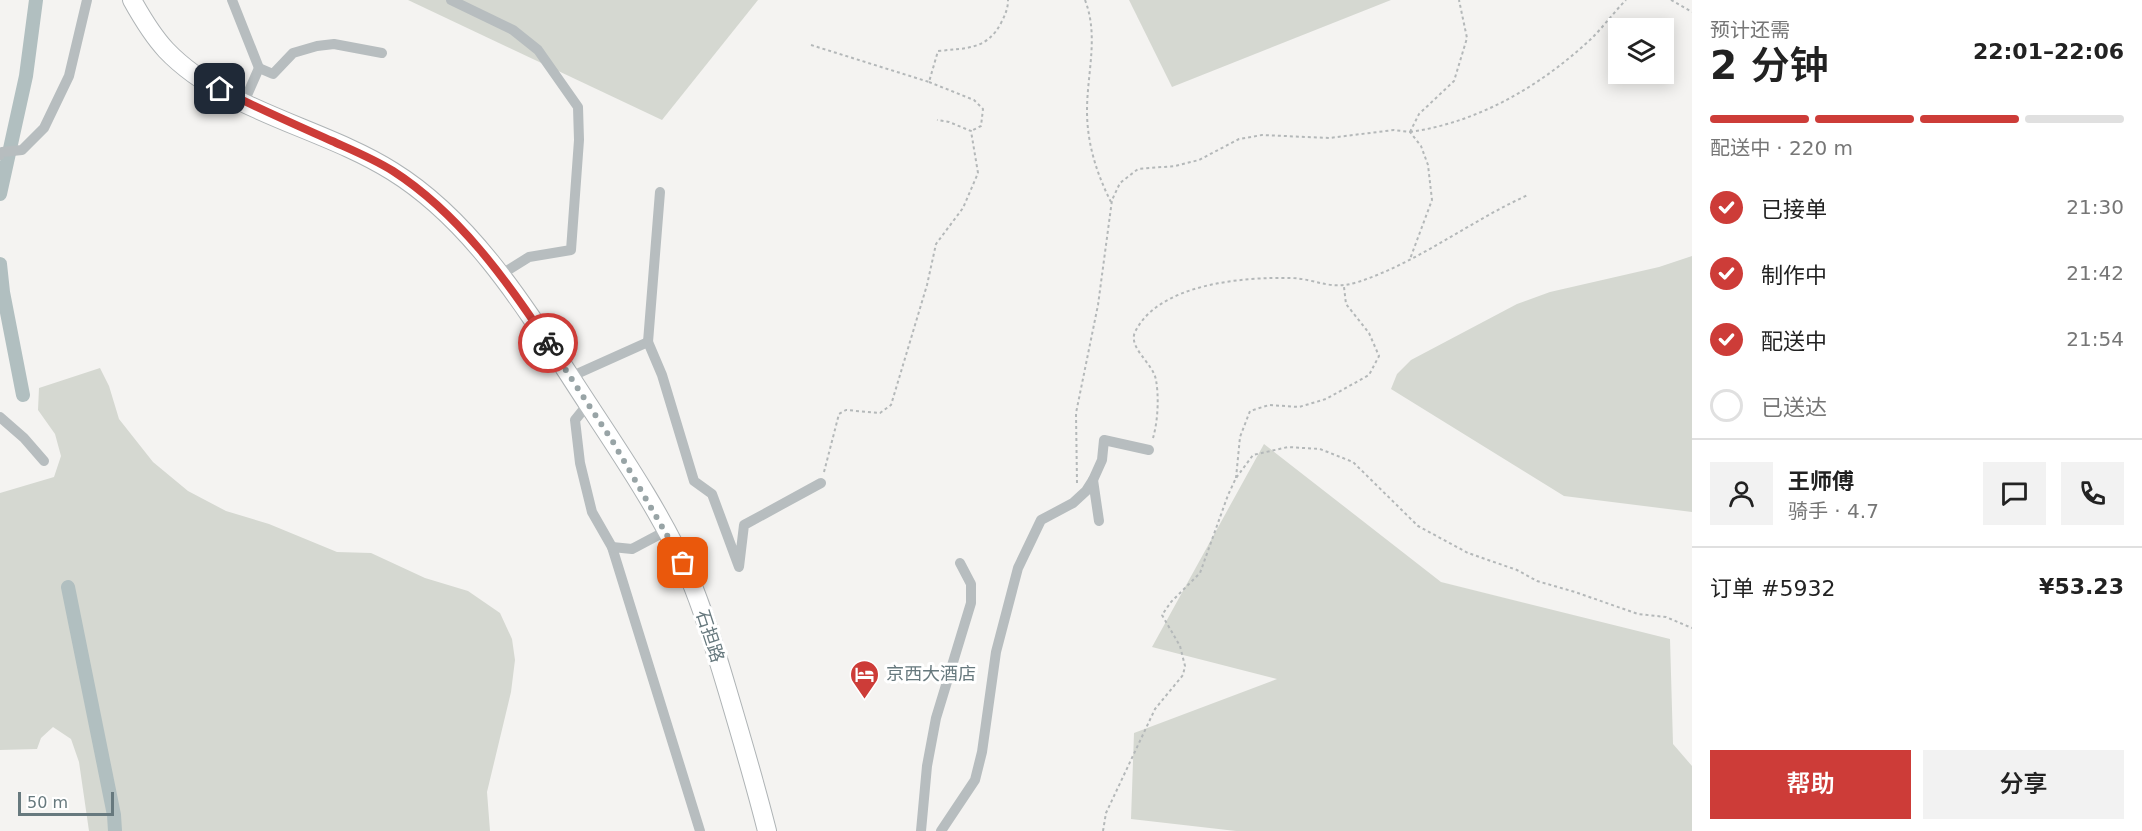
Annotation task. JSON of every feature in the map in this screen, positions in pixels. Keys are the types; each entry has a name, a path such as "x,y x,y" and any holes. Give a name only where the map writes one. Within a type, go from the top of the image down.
{"main road":[{"name":"石担路","path":"132,0 145,24 166,50 187,69 244,102 393,171 428,198 460,228 516,295 588,404 666,531 690,579 708,628 755,782 767,831"}],"street":[{"path":"1,153 22,150 44,128 60,99 69,76 87,0"},
{"path":"232,0 259,68 273,74 294,53 334,44 381,53"},
{"path":"452,0 513,30 538,51 578,107 579,140 571,250 529,257 500,275"},
{"path":"244,102 259,68"},
{"path":"660,192 648,342 662,375 694,481 712,494 739,567 744,525 821,483"},
{"path":"570,376 648,342"},
{"path":"588,404 576,420 580,463 592,512 612,547 700,831"},
{"path":"0,417 24,438 44,461"},
{"path":"941,831 975,780 982,752 996,652 1018,568 1041,520 1086,491 1102,460 1104,440 1149,450"},
{"path":"1093,480 1099,521"},
{"path":"612,547 632,549 666,531"},
{"path":"921,831 927,766 936,718 971,603 971,584 960,563"}],"path":[{"path":"929,82 938,51 983,45 995,33 1008,8 1008,0"},
{"path":"1085,0 1092,31 1087,109 1089,138 1098,175 1112,204"},
{"path":"1410,132 1419,114 1454,81 1467,38 1459,0"},
{"path":"1078,498 1075,471 1076,413 1098,305 1112,204 1120,183 1138,169 1175,166 1199,160 1239,139 1262,135 1329,138 1394,130 1410,132 1431,129 1469,117 1516,96 1554,71 1594,36 1626,0"},
{"path":"1671,0 1692,12"},
{"path":"811,45 929,82 974,100 983,109 981,126 971,131 937,120"},
{"path":"821,483 839,414 846,410 880,413 891,405 927,285 936,244 963,208 978,173 971,131"},
{"path":"1410,132 1421,146 1428,165 1431,200 1410,259"},
{"path":"1149,450 1157,425 1156,378 1133,343 1134,333 1143,320 1162,303 1216,282 1294,278 1337,287 1344,286 1443,243 1492,211 1528,195"},
{"path":"1236,478 1240,437 1250,411 1269,405 1299,407 1326,399 1369,375 1379,356 1369,333 1346,304 1344,286"},
{"path":"1103,831 1106,813 1155,709 1183,675 1185,666 1180,646 1162,615 1171,602 1200,573 1228,495 1236,478 1253,455 1288,447 1320,449 1353,462 1418,526 1468,553 1517,570 1537,581 1638,614 1666,617 1692,628"}],"shaded area":[{"path":"408,0 758,0 662,120"},
{"path":"1129,0 1391,0 1172,87"},
{"path":"1692,256 1692,512 1564,496 1391,389 1397,374 1411,360 1517,304 1550,292 1659,267"},
{"path":"100,368 109,386 119,419 153,462 188,491 226,511 269,524 337,552 371,553 425,578 468,591 500,613 512,639 515,660 511,692 487,792 490,831 89,831 79,762 71,739 53,727 41,738 37,749 0,750 0,493 54,477 61,456 55,434 38,410 39,388"},
{"path":"1264,444 1441,582 1670,639 1673,744 1692,766 1692,831 1236,831 1131,819 1134,733 1277,679 1152,647"}],"waterway":[{"path":"0,194 26,76 36,0"},
{"path":"0,264 3,292 23,395"},
{"path":"68,587 114,815 115,831"}],"way so far":[{"path":"548,343 613,442 683,563"}],"place":[{"name":"京西大酒店","path":"865,700"}],"route":[{"path":"220,89 393,171 410,184 460,228 516,295 548,343"}]}
